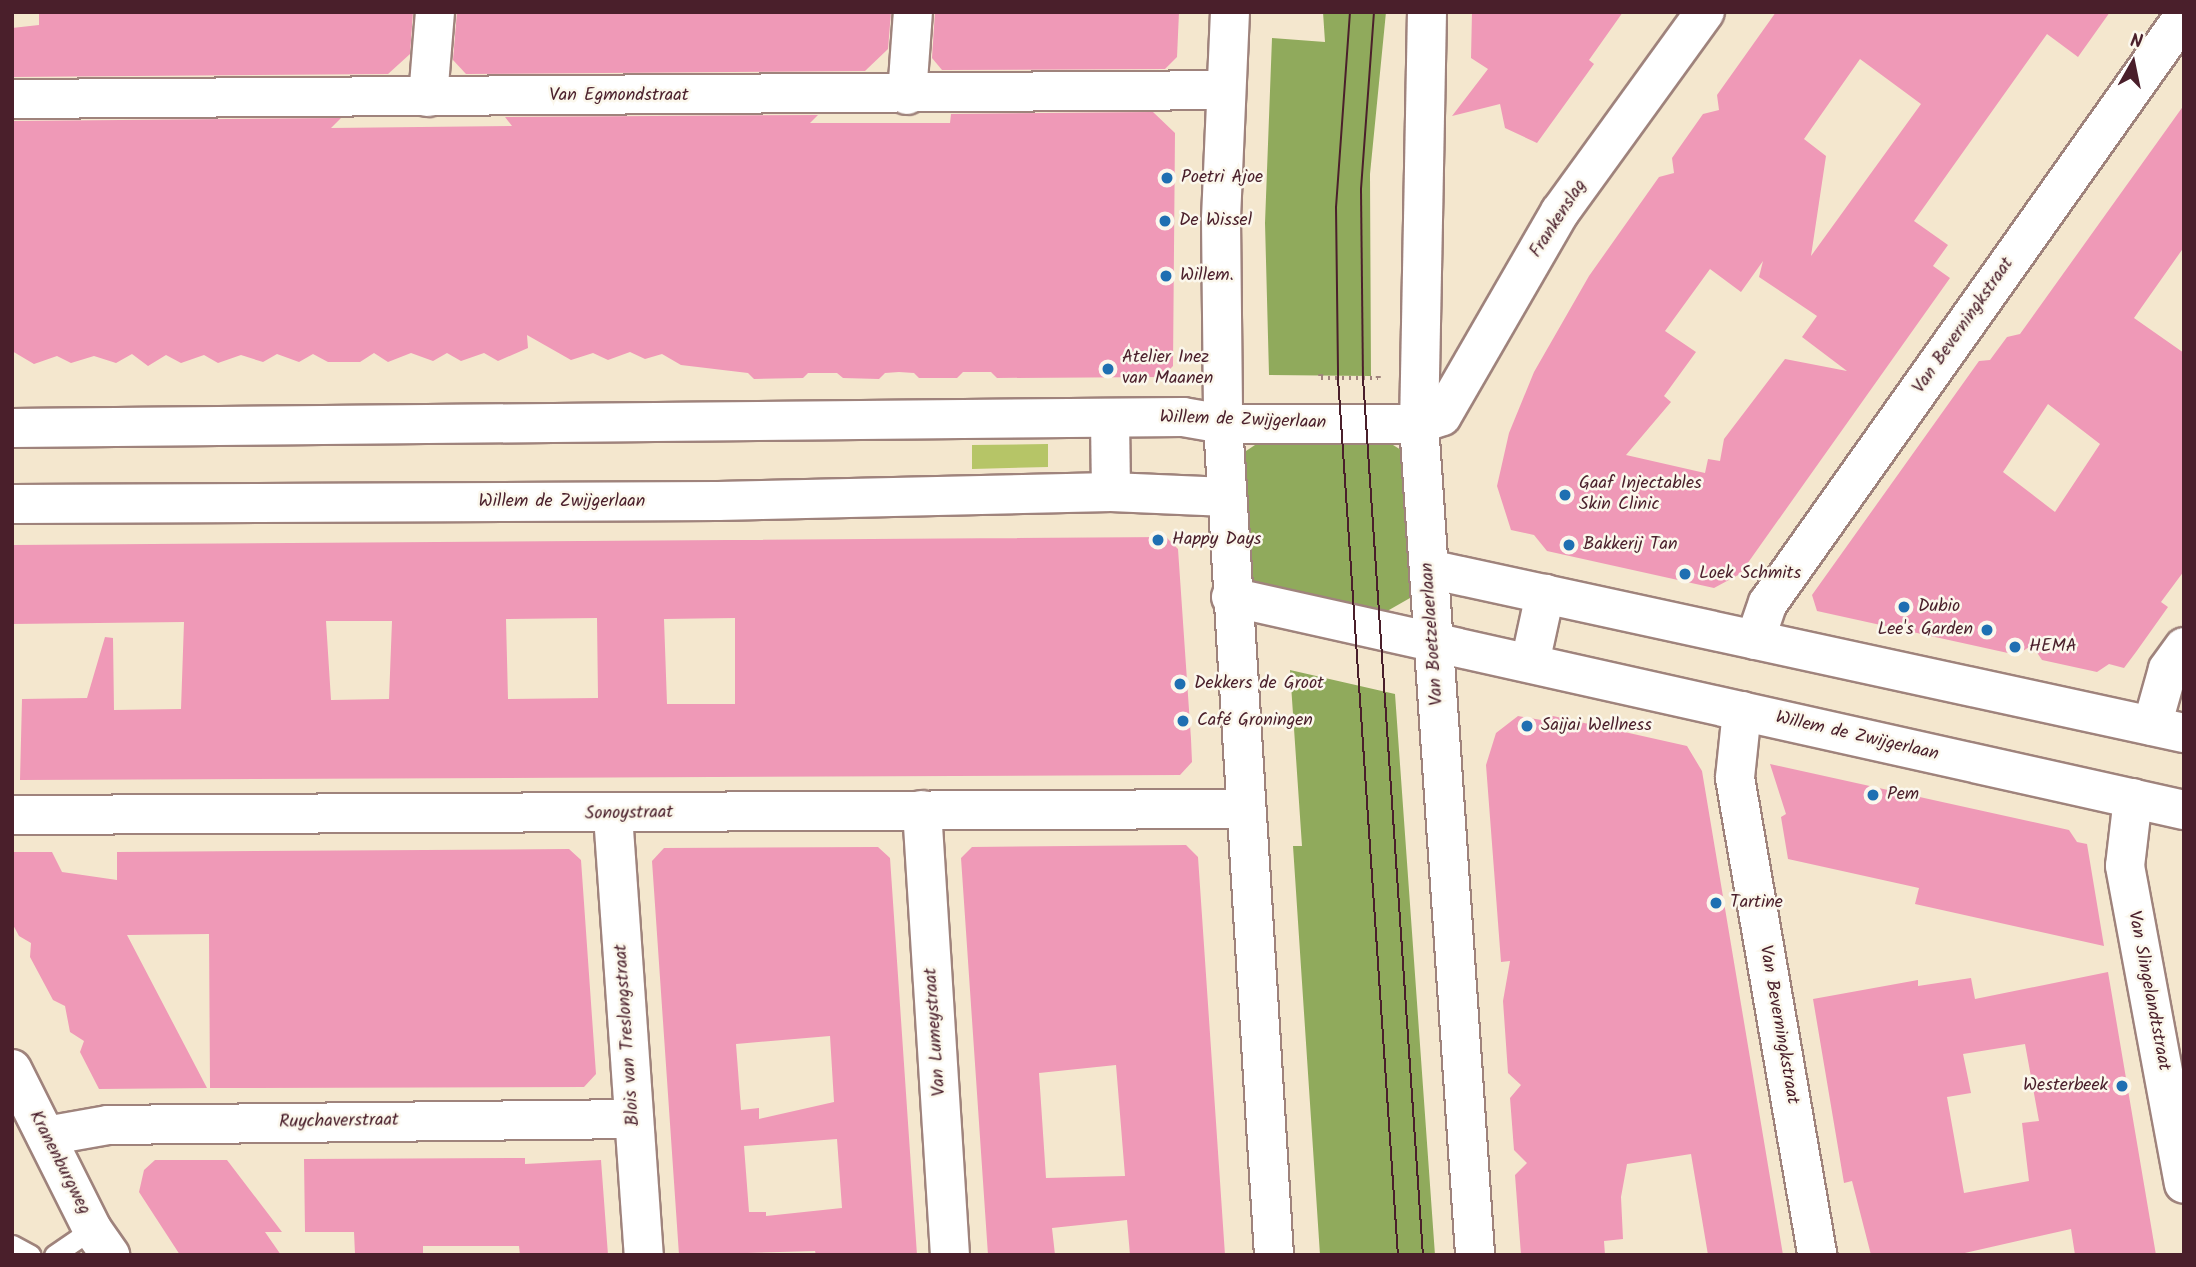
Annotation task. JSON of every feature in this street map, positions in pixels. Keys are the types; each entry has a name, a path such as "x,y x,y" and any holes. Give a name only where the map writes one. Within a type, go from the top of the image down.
{"street":[{"path":"428,97 435,12"},
{"path":"907,95 913,12"},
{"path":"1230,12 1221,219 1223,424 1231,597 1274,1255"},
{"name":"Van Boetzelaerlaan","path":"1427,12 1419,424 1475,1255"},
{"name":"Frankenslag","path":"1419,424 1442,416 1560,212 1704,12"},
{"name":"Van Beverningkstraat","path":"1755,640 1768,603 2184,16"},
{"name":"Van Egmondstraat","path":"12,99 907,95 1226,90"},
{"name":"Willem de Zwijgerlaan","path":"12,428 1110,420 1183,417 1223,424 1419,424"},
{"path":"1110,420 1111,492"},
{"name":"Willem de Zwijgerlaan","path":"12,503 704,501 1111,492 1227,497"},
{"path":"1429,569 2168,729 2168,670 2184,647"},
{"path":"1530,663 1545,594"},
{"name":"Willem de Zwijgerlaan","path":"1231,597 2184,810"},
{"name":"Van Beverningkstraat","path":"1742,711 1735,778 1817,1255"},
{"name":"Van Slingelandtstraat","path":"2133,798 2124,866 2184,1184"},
{"name":"Sonoystraat","path":"12,815 613,815 1245,809"},
{"name":"Van Lumeystraat","path":"922,810 950,1255"},
{"name":"Blois van Treslongstraat","path":"613,815 644,1255"},
{"name":"Kranenburgweg","path":"12,1069 101,1242"},
{"name":"Ruychaverstraat","path":"46,1136 108,1125 634,1119"}],"lane":[{"path":"54,1255 101,1242"},
{"path":"12,1245 31,1255"}],"path":[{"path":"1308,382 1321,382 1321,376 1378,378 1378,374"}],"green space":[{"path":"1323,12 1386,12 1370,174 1371,376 1269,375 1265,223 1272,38 1325,42"},
{"path":"1380,437 1406,453 1418,582 1410,598 1382,614 1268,594 1246,578 1240,459 1246,451 1261,441"},
{"path":"1048,444 1048,467 972,469 972,445"},
{"path":"1290,670 1395,694 1435,1255 1320,1255 1293,846 1302,846"}],"building":[{"path":"39,12 413,12 410,54 388,74 12,77 12,28 39,25"},
{"path":"457,12 891,12 888,49 865,71 466,74 453,60"},
{"path":"935,12 1179,12 1177,57 1165,69 942,70 932,58"},
{"path":"1472,12 1623,12 1589,60 1594,64 1537,143 1505,128 1500,104 1452,116 1488,69 1471,58"},
{"path":"1776,12 2110,12 2078,57 2047,34 1914,221 1948,245 1933,266 1950,278 1740,574 1714,588 1547,551 1534,535 1511,530 1497,486 1509,433 1534,372 1589,276 1659,177 1674,173 1672,158 1703,114 1719,110 1717,95","holes":["1860,59 1921,104 1811,256 1826,156 1804,139","1763,261 1759,277 1817,316 1802,337 1847,371 1785,359 1724,439 1720,461 1708,459 1705,473 1626,455 1671,402 1664,396 1696,352 1665,331 1710,269 1741,292"]},
{"path":"2184,105 2184,247 2134,318 2184,353 2184,571 2161,602 2168,607 2124,668 2109,664 2097,672 2042,660 2032,645 2017,655 1817,611 1812,595 1979,361 1990,360 2007,337 2020,334","holes":["2048,404 2100,444 2055,512 2003,472"]},
{"path":"1153,112 1175,133 1173,366 1162,377 997,378 991,372 963,372 957,378 919,378 914,373 899,372 885,373 879,379 843,378 837,373 808,373 803,378 754,379 748,373 681,365 662,354 645,359 630,352 608,360 593,353 571,360 527,335 528,348 498,361 484,353 461,361 447,353 433,361 411,353 388,362 374,353 360,362 328,362 313,354 299,362 277,354 263,362 241,355 218,363 204,355 181,363 166,355 148,366 132,354 116,363 94,356 71,363 57,356 34,364 12,351 12,121 341,118 331,128 512,126 505,117 818,115 810,123 950,123 951,114"},
{"path":"1166,537 1178,549 1192,762 1180,775 20,780 22,699 87,698 105,637 113,638 114,710 181,709 184,622 12,624 13,545","holes":["597,618 598,698 508,699 506,619","735,618 735,704 667,704 664,619","326,621 392,621 389,699 331,700"]},
{"path":"1518,716 1547,721 1553,716 1687,746 1702,771 1783,1255 1708,1255 1691,1154 1627,1164 1621,1197 1623,1239 1604,1241 1605,1255 1521,1255 1515,1175 1527,1163 1514,1150 1510,1098 1521,1085 1508,1073 1503,1001 1510,961 1501,962 1486,765 1496,733"},
{"path":"1770,764 2069,830 2077,842 2087,844 2104,946 1915,904 1919,888 1788,859 1781,817 1786,814"},
{"path":"1186,845 1198,857 1225,1255 1130,1255 1127,1220 1052,1228 1055,1255 988,1255 961,858 972,847","holes":["1116,1065 1125,1176 1046,1178 1039,1073"]},
{"path":"878,847 890,858 917,1255 816,1255 815,1251 679,1255 652,861 664,848","holes":["830,1036 834,1102 759,1119 759,1108 741,1110 736,1044","837,1139 842,1208 766,1216 766,1212 749,1212 744,1146"]},
{"path":"569,849 581,860 596,1074 584,1087 210,1088 209,934 127,935 207,1088 99,1089 80,1052 84,1041 70,1032 65,1006 53,1000 30,957 31,943 19,936 12,923 12,852 52,852 62,872 117,880 117,852"},
{"path":"2108,972 2156,1255 2075,1255 2071,1229 1956,1255 1871,1255 1852,1181 1844,1183 1813,999 1918,980 1918,986 1971,978 1975,999","holes":["2025,1044 2039,1121 2022,1123 2029,1181 1964,1193 1947,1097 1971,1093 1963,1054"]},
{"path":"525,1158 525,1164 601,1160 608,1255 520,1255 519,1246 423,1246 423,1255 355,1254 354,1232 305,1232 304,1159"},
{"path":"155,1160 227,1160 282,1232 265,1232 281,1255 180,1255 139,1192 144,1170"}],"tram line":[{"path":"1350,12 1336,207 1338,378 1398,1255"},
{"path":"1374,12 1361,190 1363,378 1423,1255"}],"place":[{"name":"Poetri Ajoe","path":"1167,178"},
{"name":"De Wissel","path":"1165,221"},
{"name":"Willem.","path":"1166,276"},
{"name":"Atelier Inez van Maanen","path":"1108,369"},
{"name":"Gaaf Injectables Skin Clinic","path":"1565,495"},
{"name":"Happy Days","path":"1158,540"},
{"name":"Bakkerij Tan","path":"1569,545"},
{"name":"Loek Schmits","path":"1685,574"},
{"name":"Dubio","path":"1904,607"},
{"name":"Lee's Garden","path":"1987,630"},
{"name":"HEMA","path":"2015,647"},
{"name":"Dekkers de Groot","path":"1180,684"},
{"name":"Café Groningen","path":"1183,721"},
{"name":"Saijai Wellness","path":"1527,726"},
{"name":"Pem","path":"1873,795"},
{"name":"Tartine","path":"1716,903"},
{"name":"Westerbeek","path":"2122,1086"}]}
